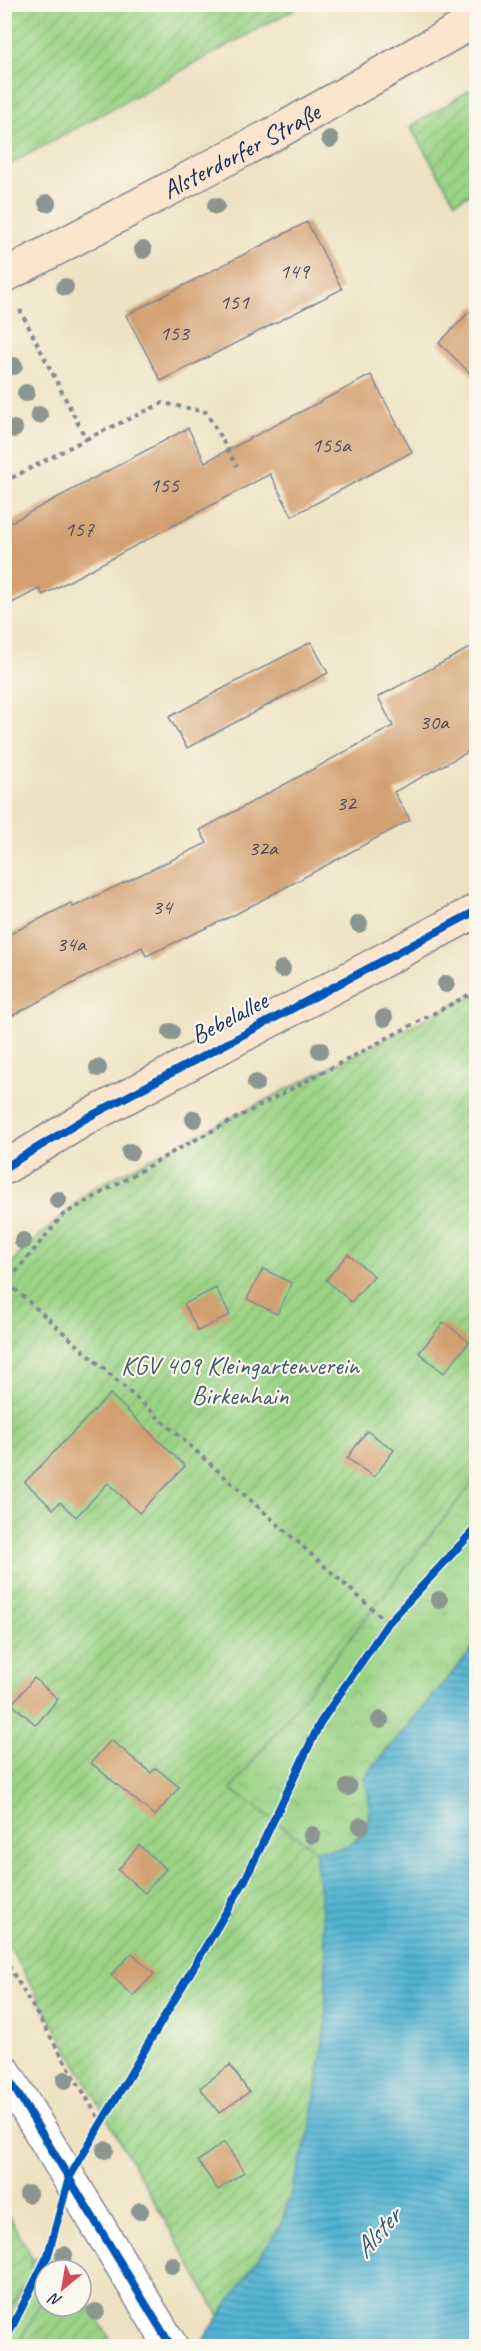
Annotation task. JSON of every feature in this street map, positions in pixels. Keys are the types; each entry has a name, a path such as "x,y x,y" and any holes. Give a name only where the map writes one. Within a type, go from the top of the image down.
{"street":[{"name":"Alsterdorfer Straße","path":"10,288 281,130 477,20"},
{"name":"Bebelallee","path":"4,1168 83,1120 477,911"},
{"path":"4,2071 170,2344"}],"path":[{"path":"10,288 86,439"},
{"path":"4,482 86,439 163,403 206,412 237,466"},
{"path":"388,1623 6,1285 63,1215 180,1148 477,991"},
{"path":"4,2343 48,2255 69,2178 245,1880 320,1723 388,1623 477,1528"},
{"path":"4,1958 102,2124"}],"green space":[{"path":"5,4 302,4 302,5 5,167"},
{"path":"476,86 476,191 455,202 410,127"},
{"name":"KGV 409 Kleingartenverein Birkenhain","path":"476,993 476,1478 231,1789 315,1850 326,1949 326,2021 311,2126 281,2225 220,2317 5,1939 4,1273 19,1254 95,1187"},
{"path":"476,1478 476,1645 364,1777 369,1807 364,1831 346,1846 315,1850 231,1789"},
{"path":"5,2211 30,2254 32,2263 26,2283 5,2315"},
{"path":"33,2258 33,2317 17,2346 5,2346 5,2315 31,2278"},
{"path":"93,2310 114,2346 17,2346 33,2317 93,2318"}],"water":[{"name":"Alster","path":"476,1645 476,2346 199,2346 281,2225 311,2126 326,2021 326,1949 315,1850 346,1846 364,1831 369,1807 364,1778"}],"building":[{"path":"307,222 342,289 161,381 126,315"},
{"path":"477,304 477,380 439,343"},
{"path":"371,375 412,452 292,516 270,474 43,595 39,589 4,607 4,526 188,428 205,462"},
{"path":"311,642 328,673 187,748 169,717"},
{"path":"477,644 477,747 394,792 410,820 236,914 146,956 142,947 4,1020 4,937 71,903 73,907 207,843 200,830 393,726 378,697"},
{"path":"348,1254 374,1276 351,1302 326,1280"},
{"path":"263,1269 292,1283 277,1314 247,1299"},
{"path":"216,1288 230,1315 198,1331 184,1304"},
{"path":"444,1322 469,1342 444,1373 419,1353"},
{"path":"110,1394 185,1466 139,1513 108,1483 76,1517 60,1502 53,1509 25,1482"},
{"path":"367,1431 394,1450 374,1477 347,1458"},
{"path":"34,1678 58,1699 36,1725 12,1704"},
{"path":"111,1740 151,1773 156,1768 179,1787 155,1816 91,1763"},
{"path":"139,1845 166,1869 145,1893 118,1870"},
{"path":"132,1953 154,1974 133,1996 111,1975"},
{"path":"230,2065 249,2092 219,2113 200,2088"},
{"path":"224,2142 244,2172 218,2190 198,2161"}],"cycle path":[{"path":"4,1168 83,1120 476,911"},
{"path":"4,2343 48,2255 69,2178 245,1880 320,1723 388,1623 476,1528"},
{"path":"4,2071 171,2346"}]}
